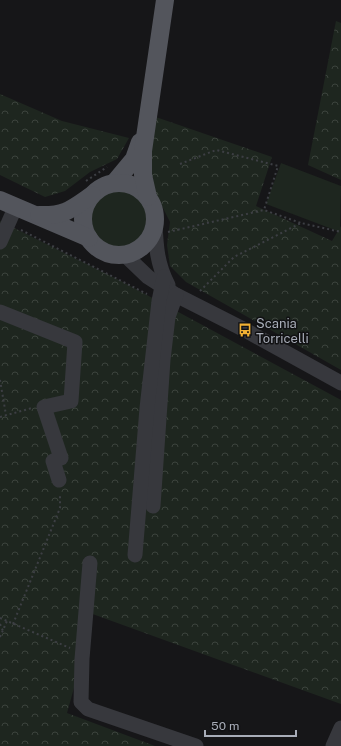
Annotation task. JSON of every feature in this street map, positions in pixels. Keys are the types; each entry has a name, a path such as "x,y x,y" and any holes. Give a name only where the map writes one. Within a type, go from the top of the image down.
{"main road":[{"path":"88,189 83,216 84,228 89,238 96,246 104,251 114,254 124,254 135,251 145,244 155,229 155,214 148,197 143,175 143,152 146,126 152,99 165,0"},
{"path":"114,183 134,159 146,126"},
{"path":"88,189 98,189 114,183 133,186 148,197"},
{"path":"33,215 56,216 73,208 88,189"},
{"path":"8,204 89,238"}],"street":[{"path":"0,242 8,204"},
{"path":"135,555 147,408 163,282 156,254 155,229"},
{"path":"124,254 148,277 163,282 176,295 245,330 341,383"},
{"path":"153,506 163,360 168,317 176,295"},
{"path":"0,312 75,342 71,401 44,407 61,458 53,461 58,480"},
{"path":"90,563 82,656 81,702 88,709 196,746"},
{"path":"333,746 341,728"}],"path":[{"path":"180,164 216,150 278,166 264,210"},
{"path":"88,189 110,166"},
{"path":"155,229 264,210 301,223 341,232"},
{"path":"191,303 206,283 234,257 301,223"},
{"path":"0,380 6,415"},
{"path":"0,417 35,407 44,407"},
{"path":"13,624 60,508 58,480"},
{"path":"0,618 82,656"},
{"path":"0,638 7,621"},
{"path":"0,624 3,630"}],"green space":[{"path":"336,21 341,23 341,180 308,165"},
{"path":"0,94 62,121 129,138 117,159 90,172 65,191 45,197 0,175"},
{"path":"147,114 272,157 256,206 332,241 341,226 341,370 186,282 170,266 167,245 170,222 147,176"},
{"path":"281,163 341,186 340,232 266,204"},
{"path":"120,190 131,192 144,203 147,208 149,219 147,230 136,243 131,246 120,248 109,246 96,235 93,230 91,219 93,208 104,195 109,192"},
{"path":"0,221 121,281 341,400 341,704 87,612 82,659 67,713 155,746 0,746"}],"place":[{"name":"Scania Torricelli","path":"245,330"}]}
